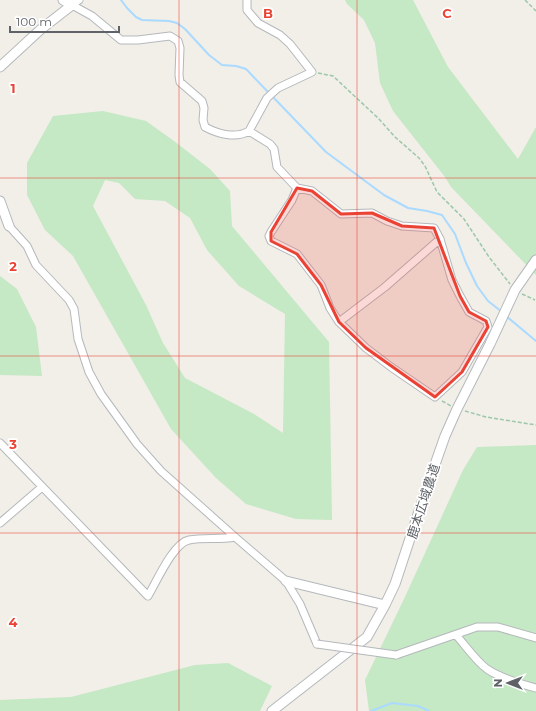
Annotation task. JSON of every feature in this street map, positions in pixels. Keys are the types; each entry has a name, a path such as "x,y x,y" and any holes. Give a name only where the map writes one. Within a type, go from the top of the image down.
{"street":[{"path":"63,0 76,3 121,40 138,40 170,36 178,41 180,48 180,82 202,101 205,127 214,132 234,136 245,133 249,130 267,98 278,88 312,72 290,44 280,35 258,23 247,10 247,0"},
{"path":"0,67 40,30 76,3"},
{"path":"249,130 274,148 277,167 296,188 312,191 341,214 372,213 387,221 402,226 434,228 440,239 452,280 460,296 469,312 486,321 488,327 462,372 435,397 366,348 339,322 330,308 321,285 297,254 271,241 269,236 292,200 296,188"},
{"path":"0,201 9,226 27,246 36,265 69,300 74,309 78,339 89,372 101,394 137,444 161,471 286,581 300,604 318,644 396,655 478,628 498,627 536,638"},
{"path":"339,322 385,287 440,239"},
{"name":"鹿本広域農道","path":"272,711 367,637 386,605 395,584 445,436 515,290 536,260"},
{"path":"0,443 148,596 171,556 183,542 189,540 224,539 235,537"},
{"path":"0,523 42,486"},
{"path":"286,581 386,605"},
{"path":"456,635 478,662 488,670 503,677 536,688"}],"path":[{"path":"525,0 536,11"},
{"path":"312,72 333,76 378,118 395,137 419,158 425,166 437,192 464,219 489,257 515,290 535,300"},
{"path":"435,397 457,409 486,417 536,425"}],"highlighted area":[{"path":"297,188 312,191 341,214 372,213 402,226 434,228 460,296 469,312 486,321 488,327 462,372 435,397 366,348 339,322 321,285 297,254 271,241 271,232"}],"green space":[{"path":"345,0 413,0 448,67 518,159 536,127 536,275 451,187 445,177 393,111 380,83 375,43 364,20 347,4"},
{"path":"103,111 146,121 210,169 230,191 232,226 329,342 332,520 296,519 246,504 216,478 171,429 73,256 45,230 27,195 27,163 53,116","holes":["105,180 119,183 135,199 165,201 190,218 207,250 239,286 285,314 283,433 254,414 185,378 163,343 146,305 93,206"]},
{"path":"0,276 17,289 36,327 42,376 0,375"},
{"path":"536,445 536,711 369,711 365,680 463,470 477,447"},
{"path":"228,663 272,686 260,711 0,711 0,700 71,697 195,665"}],"waterway":[{"path":"121,0 136,17 142,20 169,21 177,23 185,29 209,55 222,65 236,66 246,69 269,93"},
{"path":"272,96 326,152 384,195 408,208 442,215 455,234 477,286 488,301 502,312"},
{"path":"506,316 536,341"},
{"path":"371,711 392,703 418,706 429,711"}]}
